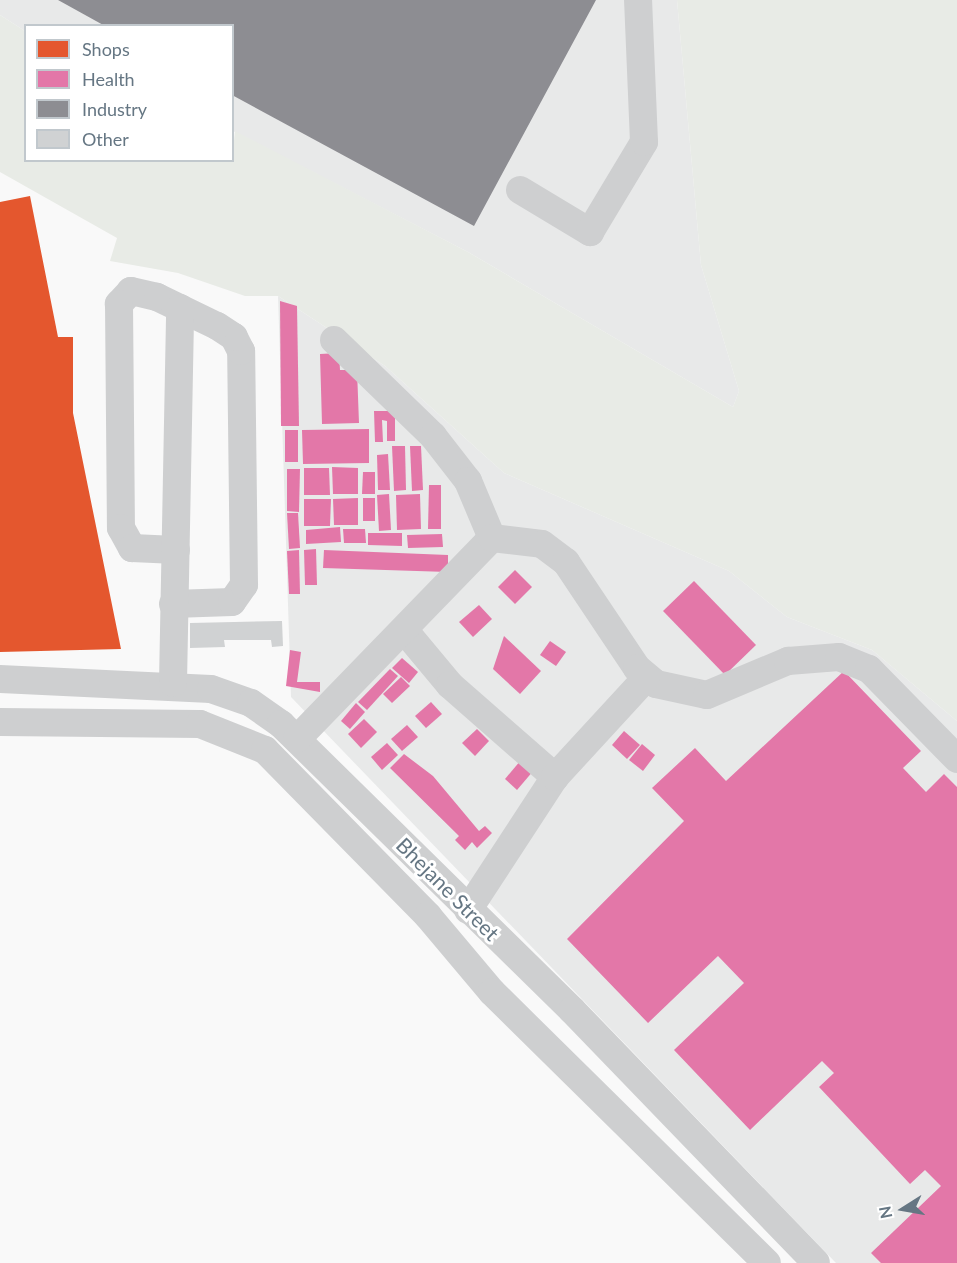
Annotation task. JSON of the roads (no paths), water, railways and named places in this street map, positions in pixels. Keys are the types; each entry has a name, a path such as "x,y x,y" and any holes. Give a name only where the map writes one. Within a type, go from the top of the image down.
{"street":[{"path":"520,190 590,232 644,142 638,0"},
{"path":"173,604 232,602 244,585 246,562 240,343 180,308 131,291 119,304 122,534 132,548 176,550"},
{"path":"173,683 180,308"},
{"path":"334,340 433,436 468,481 492,538"},
{"path":"297,739 405,631 492,538"},
{"path":"492,538 542,544 566,562 646,678 674,692 707,695 788,661 839,657 869,669 957,759"},
{"path":"405,631 450,685 555,777"},
{"path":"468,910 555,777 646,678"},
{"name":"Bhejane Street","path":"0,680 173,683 250,703 297,739 816,1263"},
{"name":"Bhejane Street","path":"0,722 200,724 265,750 428,916 492,992 767,1263"}]}
